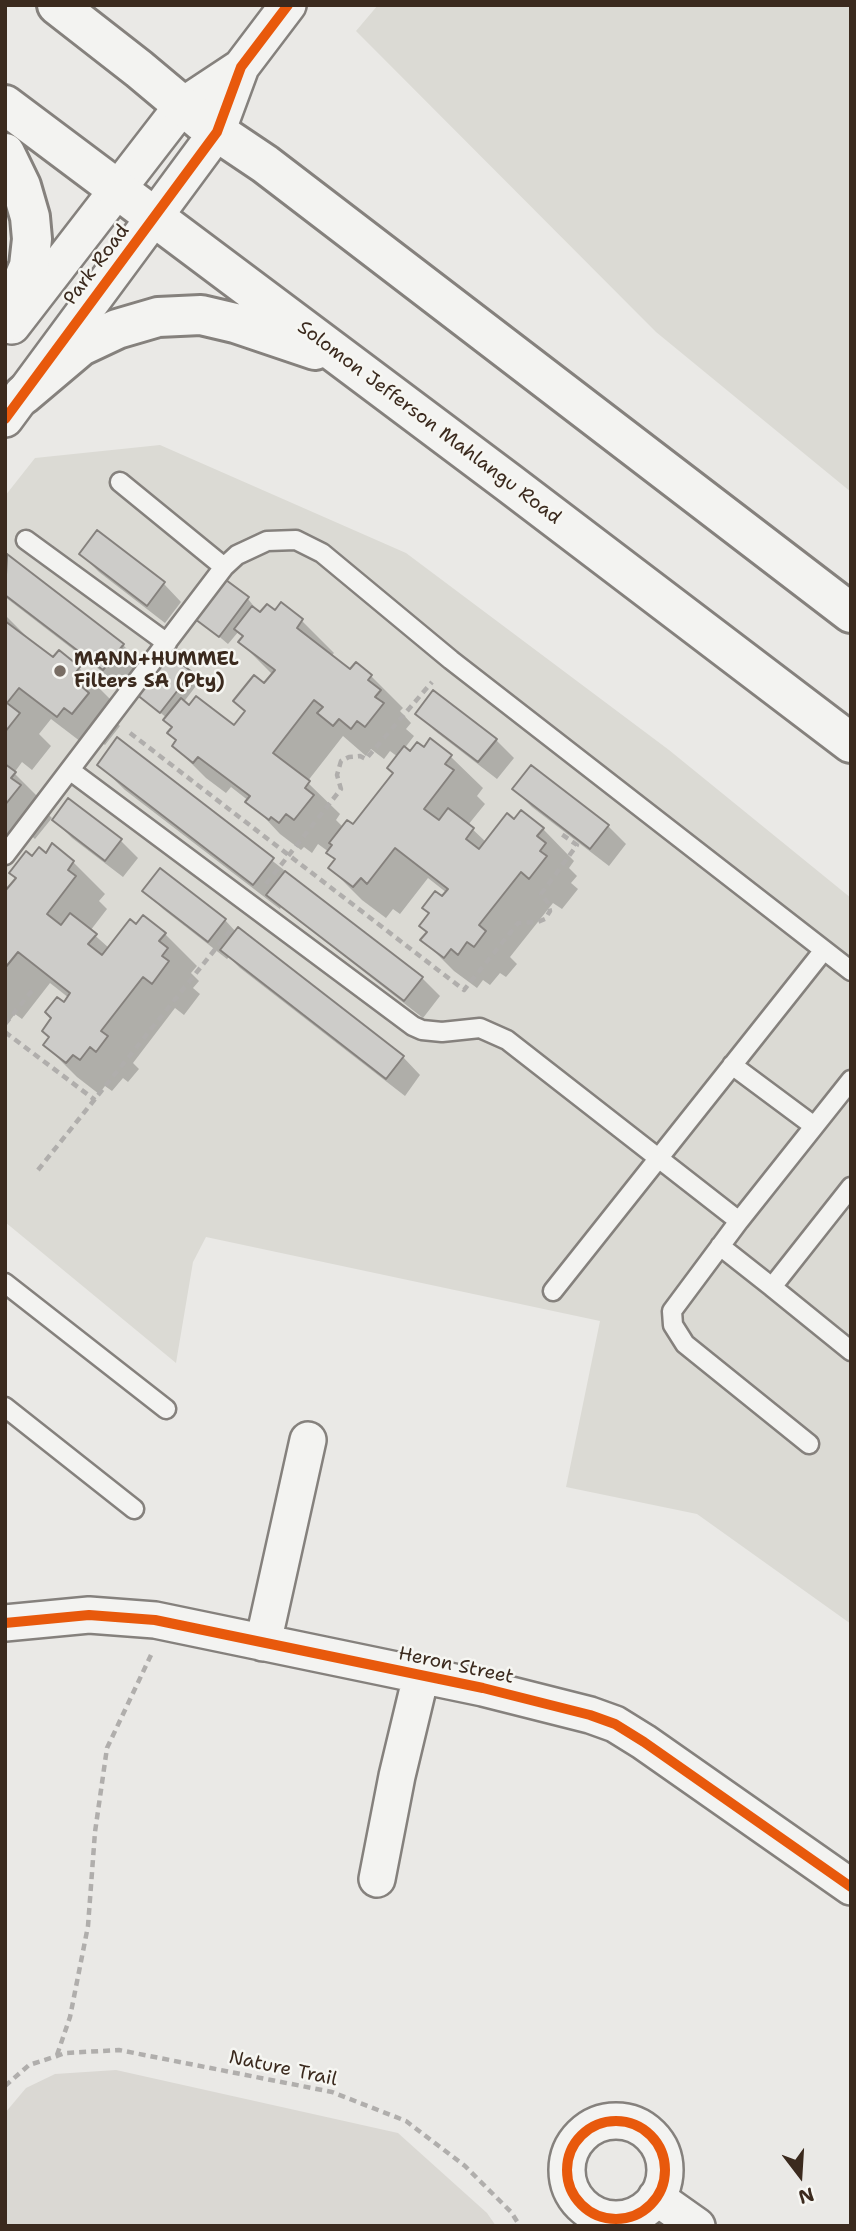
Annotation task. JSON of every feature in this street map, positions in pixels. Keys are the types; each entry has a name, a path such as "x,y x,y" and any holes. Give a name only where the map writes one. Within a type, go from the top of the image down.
{"main road":[{"path":"57,5 182,106 265,164 851,613"},
{"name":"Solomon Jefferson Mahlangu Road","path":"5,105 851,743"},
{"path":"5,153 21,186 30,217 32,240 29,266 5,323"},
{"path":"14,407 81,346 117,328 158,317 201,315 235,323 347,361"}],"street":[{"path":"241,66 288,5"},
{"name":"Park Road","path":"5,335 182,106 241,66"},
{"name":"Park Road","path":"14,407 217,132 241,66"},
{"path":"263,1643 308,1440"},
{"name":"Heron Street","path":"5,1623 89,1615 127,1616 190,1626 483,1688 590,1714 615,1724 644,1742 851,1887"},
{"path":"377,1879 397,1776 421,1676"},
{"path":"656,2197 697,2226"}],"lane":[{"path":"120,482 224,567"},
{"path":"26,540 167,643"},
{"path":"5,855 224,567 237,555 267,541 296,540 322,553 461,668 851,971"},
{"path":"71,771 414,1026 431,1032 480,1028 499,1035 739,1221"},
{"path":"553,1290 824,950"},
{"path":"732,1065 814,1126"},
{"path":"809,1444 685,1344 673,1325 672,1311 739,1221 851,1080"},
{"path":"772,1287 851,1187"},
{"path":"720,1246 851,1351"},
{"path":"5,1283 166,1409"},
{"path":"5,1407 135,1509"}],"path":[{"path":"111,718 464,990 518,923 538,922 545,919 550,911 541,894 577,845 559,833"},
{"path":"5,1024 35,987"},
{"path":"5,1032 95,1100"},
{"path":"57,2056 70,2017 88,1926 94,1832 107,1748 156,1644"}],"shaded area":[{"path":"378,5 851,5 851,492 656,332 356,31"},
{"path":"160,445 406,553 669,750 851,898 851,1624 697,1514 566,1487 600,1321 206,1237 193,1262 176,1363 5,1222 5,496 35,458"},
{"path":"116,2070 398,2133 487,2213 496,2226 5,2226 5,2113 26,2088 55,2074"}],"building":[{"path":"97,530 165,582 147,606 79,554"},
{"path":"7,554 124,644 103,670 5,595"},
{"path":"226,580 249,597 219,637 195,619"},
{"path":"281,602 303,619 297,628 350,669 356,662 372,675 368,680 381,690 375,697 384,703 365,727 357,721 351,729 339,719 333,726 317,713 323,707 314,700 273,753 310,781 305,788 314,795 294,820 286,814 279,823 271,817 269,820 245,802 250,796 198,757 193,763 172,746 176,740 167,733 172,727 163,720 181,698 189,705 196,696 234,725 245,711 233,701 254,675 264,683 275,670 238,642 243,636 234,629 252,606 260,612 267,604 275,610"},
{"path":"5,621 53,657 59,650 80,667 76,672 85,679 80,685 89,693 72,714 64,708 57,717 19,688 7,703 20,713 5,732"},
{"path":"167,653 192,672 160,713 136,694"},
{"path":"433,690 497,739 478,762 415,714"},
{"path":"117,737 274,858 253,885 97,765"},
{"path":"430,738 452,755 445,764 454,770 424,809 439,820 448,808 474,828 466,839 479,849 507,813 514,819 521,810 544,828 537,836 546,843 540,851 547,856 529,879 521,872 479,925 486,931 474,947 467,942 458,955 451,949 444,958 420,940 427,932 419,926 429,913 422,908 435,891 442,896 448,889 395,848 367,884 361,878 353,887 328,868 335,859 326,853 332,845 329,843 347,820 353,824 393,773 387,768 404,746 410,751 417,742 424,747"},
{"path":"5,764 16,772 11,778 21,785 5,805"},
{"path":"531,765 609,825 590,849 512,789"},
{"path":"68,798 122,839 105,861 52,820"},
{"path":"52,843 74,861 68,870 76,876 47,914 61,925 70,913 97,934 88,944 102,955 130,919 136,924 143,915 166,933 159,941 168,948 162,956 169,961 152,984 143,977 101,1031 108,1036 96,1052 90,1047 80,1060 73,1055 66,1063 43,1045 49,1037 42,1031 51,1018 45,1012 57,997 64,1002 70,993 18,952 5,968 5,891 16,878 9,873 26,851 32,856 39,847 46,853"},
{"path":"160,868 226,919 208,942 142,891"},
{"path":"285,871 423,977 404,1001 266,895"},
{"path":"238,927 404,1056 386,1079 220,950"}],"cycle path":[{"path":"5,419 217,132 241,67 288,5"},
{"path":"5,1623 89,1615 155,1620 483,1688 590,1715 615,1724 644,1742 851,1887"},
{"path":"616,2121 635,2125 650,2136 661,2151 665,2170 661,2189 650,2204 635,2215 616,2219 597,2215 582,2204 571,2189 567,2170 571,2151 582,2136 597,2125 616,2121"}],"place":[{"name":"MANN+HUMMEL Filters SA (Pty)","path":"60,671"}]}
